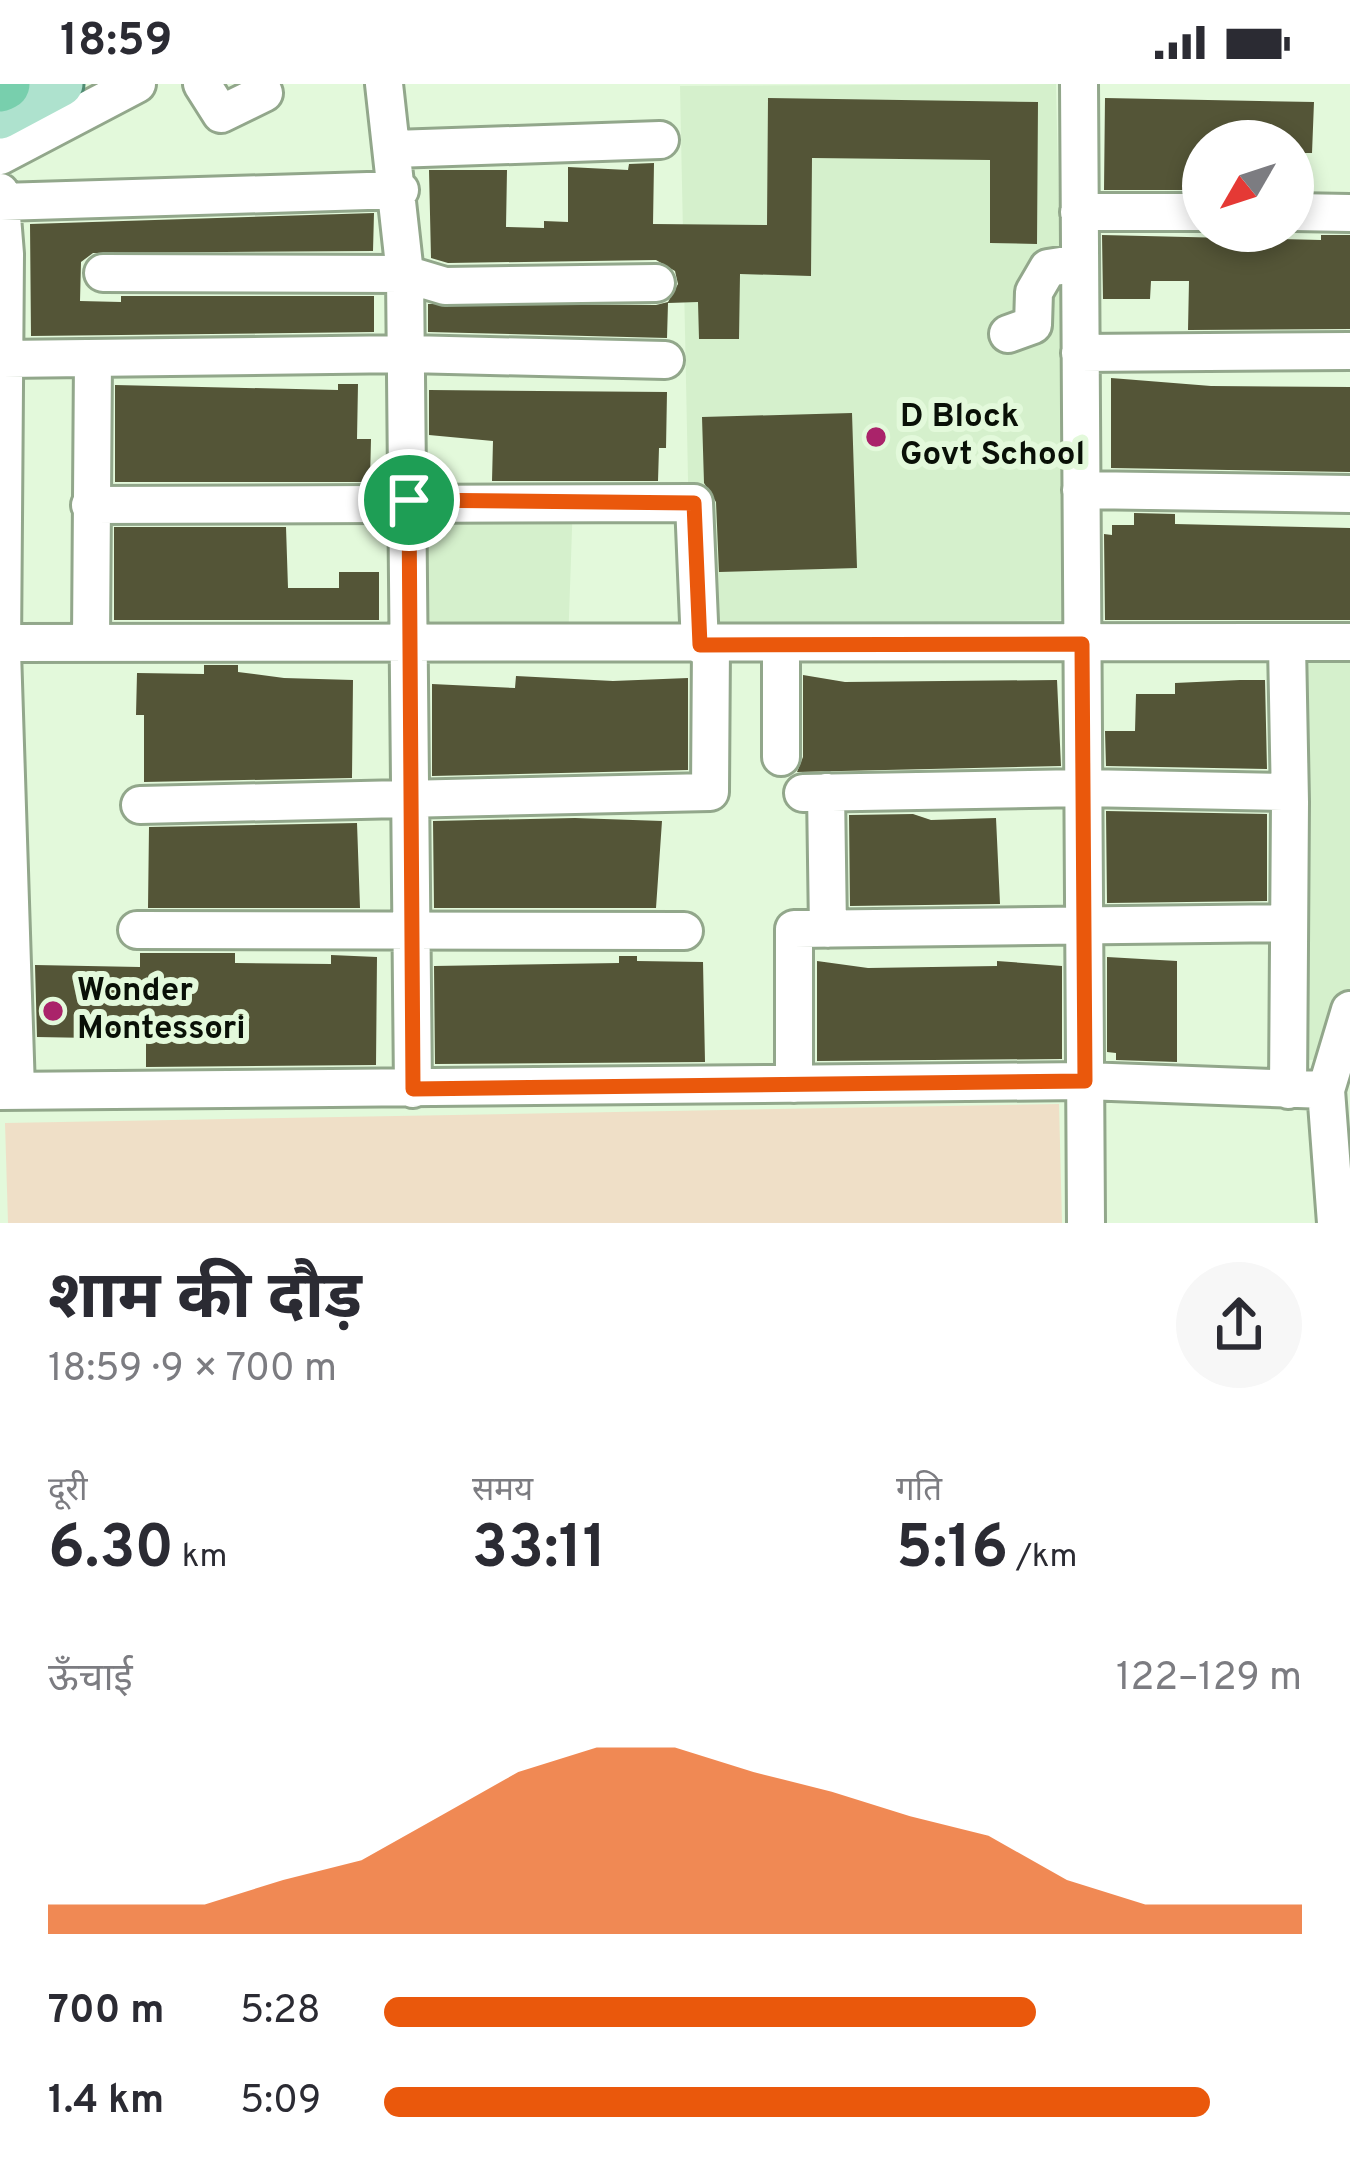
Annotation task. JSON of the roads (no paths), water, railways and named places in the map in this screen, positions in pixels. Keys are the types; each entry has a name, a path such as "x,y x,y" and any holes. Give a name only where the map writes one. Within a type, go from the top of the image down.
{"main road":[{"path":"0,116 60,84"}],"street":[{"path":"211,87 221,114 264,93 260,84"},
{"path":"384,84 400,190 406,274 413,1089"},
{"path":"1079,84 1086,1223"},
{"path":"0,156 122,87"},
{"path":"394,149 660,140"},
{"path":"1,202 400,190"},
{"path":"0,191 8,1090 1085,1081 1306,1090"},
{"path":"1079,212 1182,212"},
{"path":"1314,212 1350,213"},
{"path":"1008,334 1023,333 1033,325 1034,292 1048,268 1079,263"},
{"path":"103,273 406,274 445,286 656,283"},
{"path":"1080,353 1350,351"},
{"path":"2,359 408,354 665,360"},
{"path":"91,640 93,358"},
{"path":"1081,490 1350,494"},
{"path":"91,505 286,507 409,500 694,503 706,645 710,792 140,805"},
{"path":"2,643 1350,642"},
{"path":"781,645 781,758"},
{"path":"1287,645 1288,923 1306,1090 1341,1165 1336,1223"},
{"path":"828,929 815,792 1083,788 1283,792 1290,802"},
{"path":"794,1084 794,929 1288,923"},
{"path":"137,930 684,931"},
{"path":"1306,1090 1350,1010"}],"place":[{"name":"D Block Govt School","path":"876,437"},
{"name":"Wonder Montessori","path":"53,1011"}]}
